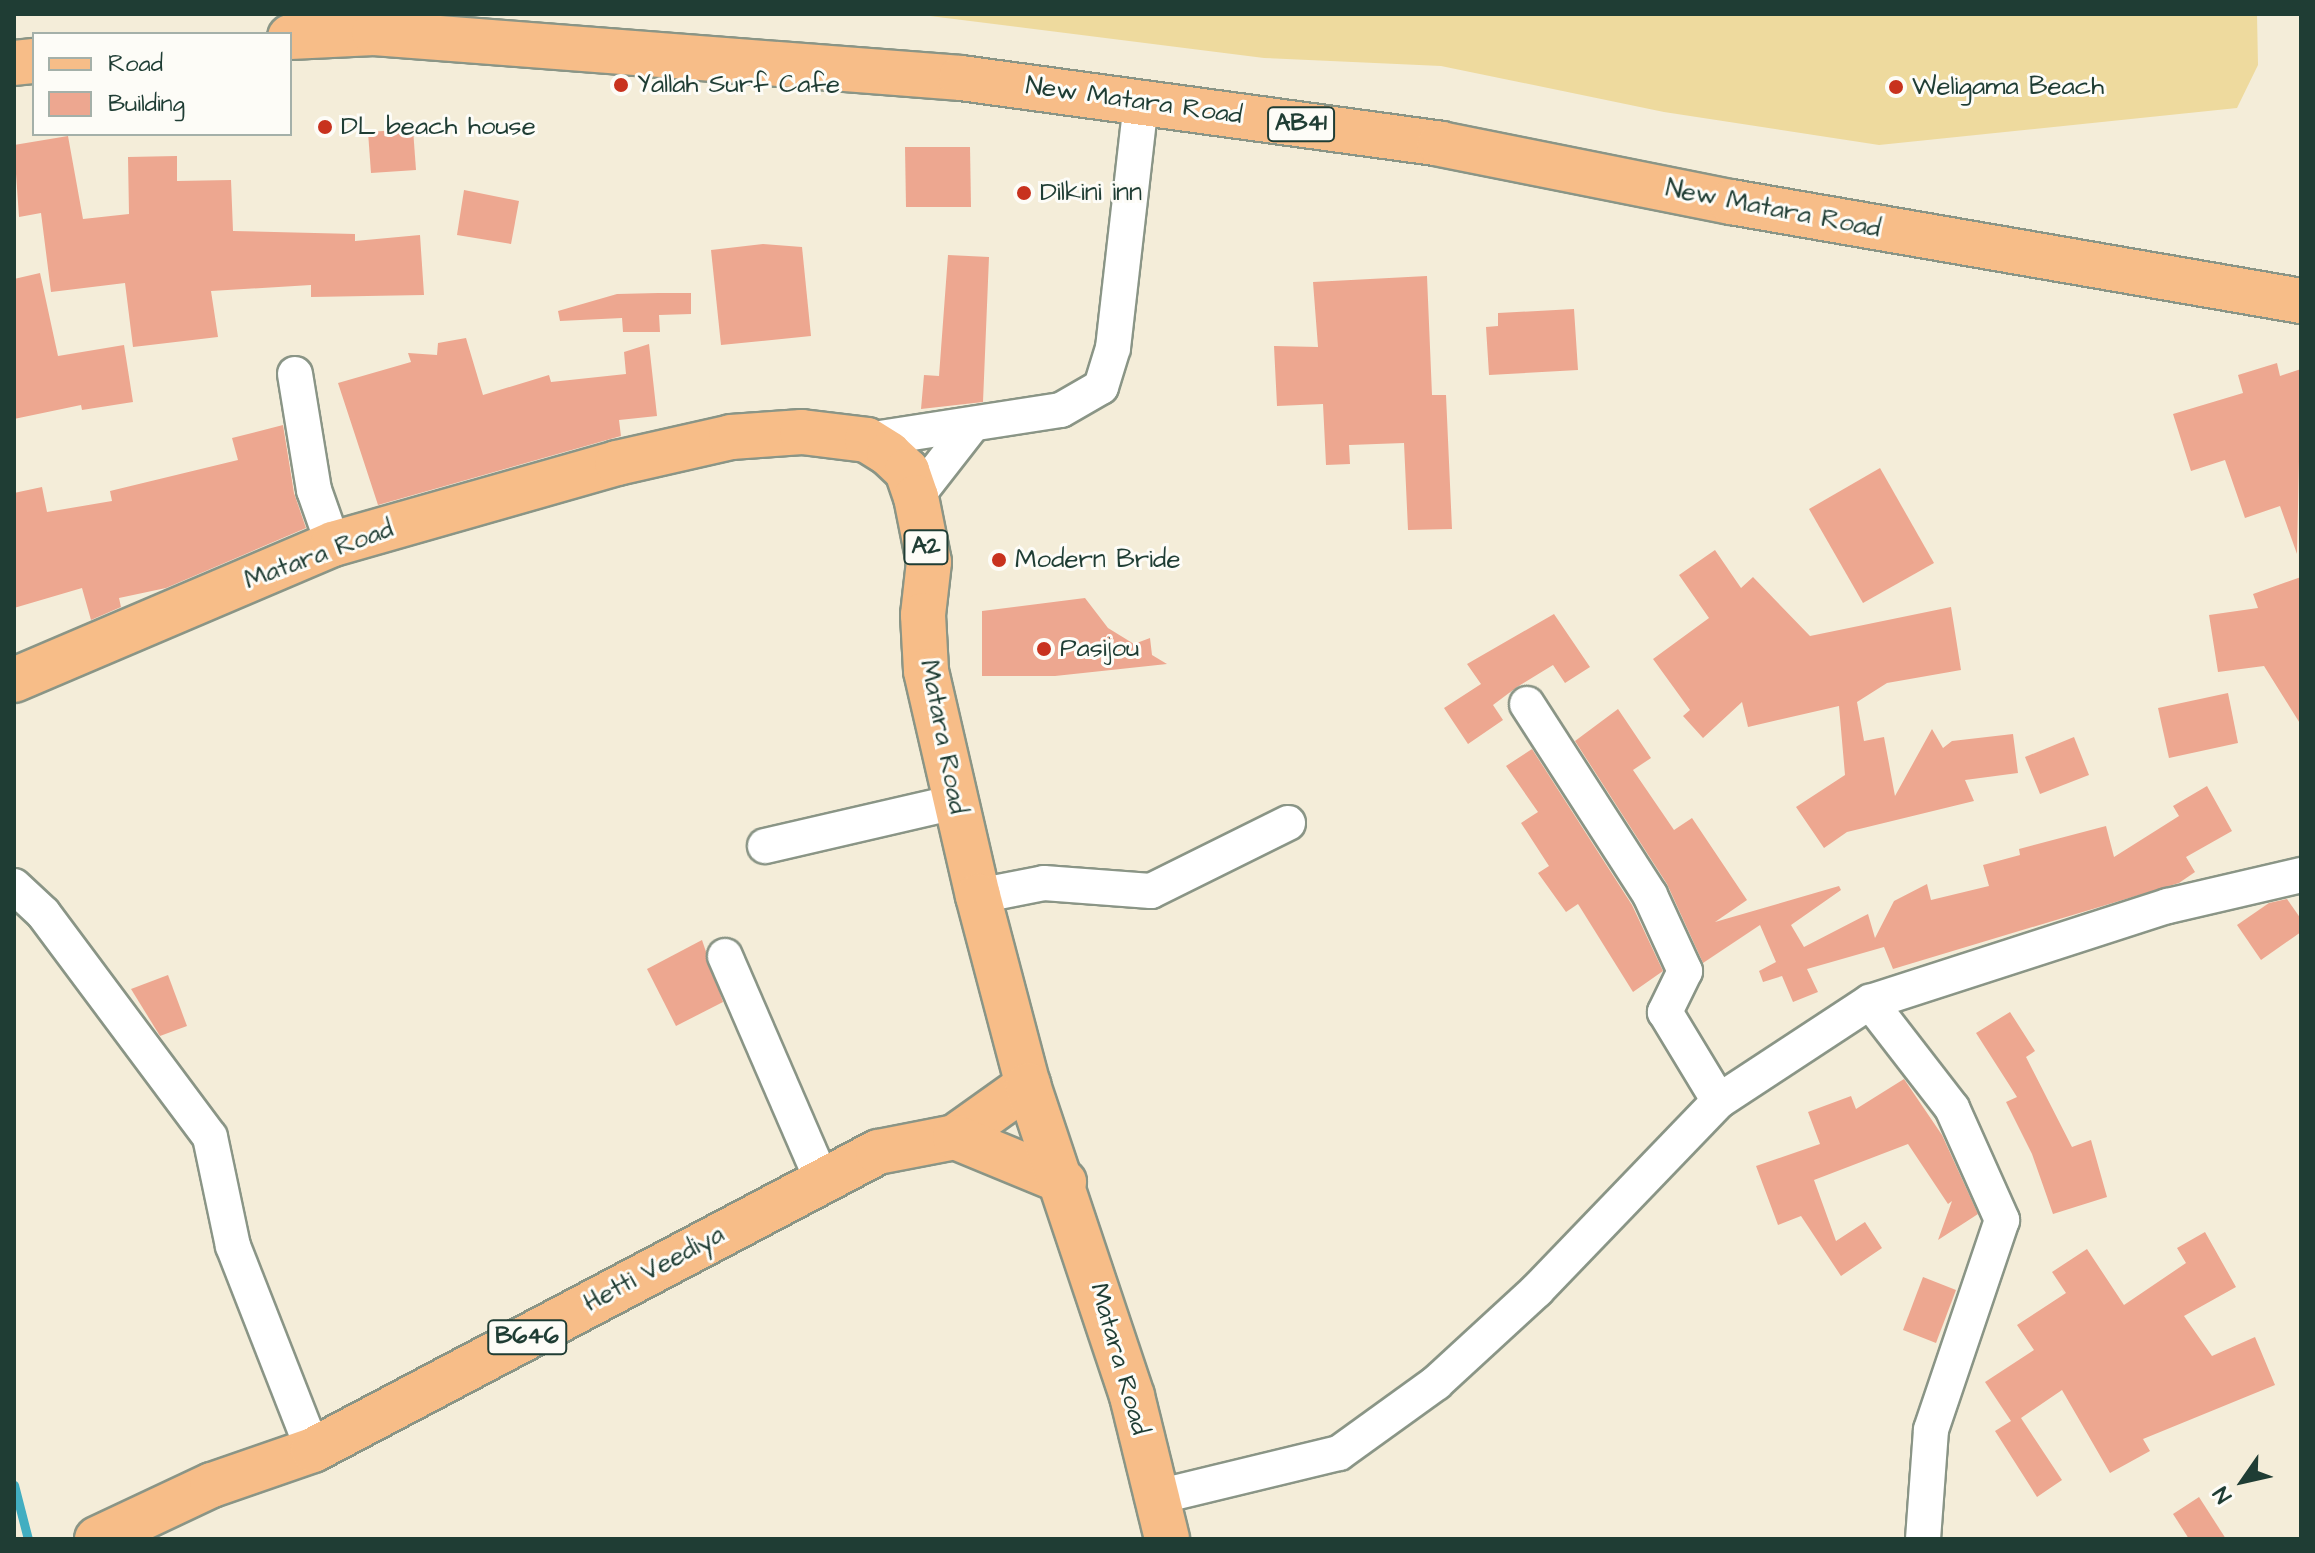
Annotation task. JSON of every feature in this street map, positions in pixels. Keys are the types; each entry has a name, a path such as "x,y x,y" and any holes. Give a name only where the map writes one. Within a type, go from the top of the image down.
{"main road":[{"name":"New Matara Road","path":"292,37 374,33 604,48 961,78 1440,144 2036,258 2301,301"},
{"name":"Matara Road","path":"14,680 333,544 689,444 802,432 867,440 907,471 916,497 929,562 923,615 926,671 955,802 1028,1085 1064,1182 1132,1396 1167,1539"},
{"name":"Hetti Veediya","path":"97,1539 212,1485 313,1450 821,1178 901,1144 955,1137 1028,1085"},
{"name":"Hetti Veediya","path":"955,1137 1064,1182"}],"street":[{"path":"867,440 970,428 1061,410 1101,387 1113,348 1141,102"},
{"path":"295,374 314,490 333,544"},
{"path":"916,497 970,428"},
{"path":"1527,704 1650,895 1685,971 1665,1012 1719,1101"},
{"path":"765,846 955,802"},
{"path":"978,896 1044,883 1151,891 1288,823"},
{"path":"1157,1497 1339,1453 1436,1383 1526,1301 1719,1101 1870,1002 2168,906 2300,876"},
{"path":"14,886 43,913 210,1137 233,1246 313,1450"},
{"path":"725,956 821,1178"},
{"path":"1870,1002 1952,1108 2002,1220 1931,1430 1923,1539"}],"sand":[{"name":"Weligama Beach","path":"914,14 2257,14 2258,65 2237,108 1879,145 1664,112 1441,66 1264,58"}],"building":[{"path":"413,129 416,170 371,173 368,132"},
{"path":"68,136 83,219 129,214 128,157 177,156 177,181 231,180 233,231 355,234 355,241 420,235 424,295 311,297 311,285 211,291 218,337 133,347 125,283 51,292 41,213 19,217 14,145"},
{"path":"905,147 970,147 971,207 906,207"},
{"path":"464,190 519,201 511,244 457,235"},
{"path":"763,244 802,247 811,336 721,345 711,250"},
{"path":"948,255 989,257 983,402 921,409 924,375 939,376"},
{"path":"40,273 58,356 124,345 133,402 82,410 81,405 14,419 14,279"},
{"path":"1427,276 1432,395 1446,395 1452,529 1408,530 1404,443 1349,445 1350,464 1326,465 1323,404 1277,406 1274,346 1318,347 1313,282"},
{"path":"691,293 691,314 659,315 660,332 623,332 622,318 560,321 558,311 617,294"},
{"path":"1574,309 1578,370 1489,375 1486,327 1498,326 1498,313"},
{"path":"466,338 483,395 549,375 551,382 626,374 624,352 649,344 657,416 619,420 621,436 378,505 338,383 411,362 408,353 437,355 438,343"},
{"path":"2277,363 2280,376 2301,369 2297,554 2280,506 2245,518 2225,460 2191,471 2173,414 2243,393 2238,375"},
{"path":"283,425 294,493 306,528 166,588 119,598 121,607 91,620 82,588 14,608 14,493 42,487 47,512 112,501 110,491 238,460 232,438"},
{"path":"1880,468 1934,563 1863,603 1809,509"},
{"path":"1715,550 1741,588 1753,577 1810,636 1951,607 1961,670 1887,683 1857,702 1864,741 1884,737 1895,796 1932,729 1943,748 1952,741 2013,734 2018,773 1965,780 1974,801 1847,832 1824,848 1796,807 1845,775 1839,706 1748,727 1742,702 1703,738 1683,716 1690,710 1653,659 1709,618 1679,575"},
{"path":"2301,577 2301,725 2264,666 2218,672 2209,615 2258,608 2253,594"},
{"path":"1085,598 1108,628 1134,644 1150,638 1152,655 1167,664 1055,676 982,676 982,611"},
{"path":"1554,614 1590,667 1565,683 1553,665 1517,687 1493,705 1503,720 1468,744 1444,708 1481,684 1467,664"},
{"path":"2228,693 2238,743 2169,758 2158,708"},
{"path":"1618,709 1651,758 1633,770 1674,830 1692,818 1747,900 1715,922 1839,886 1841,890 1791,925 1804,947 1868,914 1875,938 1894,901 1927,884 1931,900 1989,886 1983,865 2020,855 2019,849 2106,826 2114,857 2179,816 2173,806 2207,786 2232,831 2186,857 2195,872 2179,883 1893,969 1884,947 1807,969 1818,992 1793,1002 1782,976 1763,982 1759,971 1776,962 1760,925 1703,963 1667,884 1575,741"},
{"path":"2074,737 2089,775 2040,794 2025,757"},
{"path":"1532,749 1632,905 1663,971 1633,992 1578,904 1566,912 1538,873 1549,866 1521,823 1538,812 1506,766"},
{"path":"2287,899 2301,919 2301,932 2261,960 2237,925 2269,903"},
{"path":"702,940 723,1002 676,1026 647,969"},
{"path":"168,975 187,1026 160,1036 131,989"},
{"path":"2010,1012 2035,1051 2026,1057 2072,1147 2091,1140 2107,1197 2053,1214 2032,1154 2006,1102 2017,1097 1976,1033"},
{"path":"1904,1079 1942,1135 1978,1214 1938,1240 1952,1201 1948,1204 1908,1144 1814,1180 1836,1241 1865,1222 1882,1248 1841,1276 1801,1216 1778,1225 1756,1166 1820,1144 1808,1112 1851,1096 1856,1109"},
{"path":"2205,1232 2236,1287 2184,1316 2212,1356 2255,1337 2275,1385 2143,1439 2150,1451 2110,1473 2062,1390 2021,1418 2062,1480 2037,1497 1995,1431 2011,1421 1985,1382 2034,1350 2017,1325 2066,1293 2052,1272 2087,1249 2124,1305 2186,1263 2177,1248"},
{"path":"1923,1277 1956,1290 1936,1343 1903,1330"},
{"path":"2199,1497 2226,1539 2189,1539 2173,1514"}],"waterway":[{"path":"14,1485 28,1539"}],"place":[{"name":"Yallah Surf Cafe","path":"621,85"},
{"name":"Weligama Beach","path":"1896,87"},
{"name":"DL beach house","path":"325,127"},
{"name":"Dilkini inn","path":"1024,193"},
{"name":"Modern Bride","path":"999,560"},
{"name":"Pasijou","path":"1044,649"}]}
